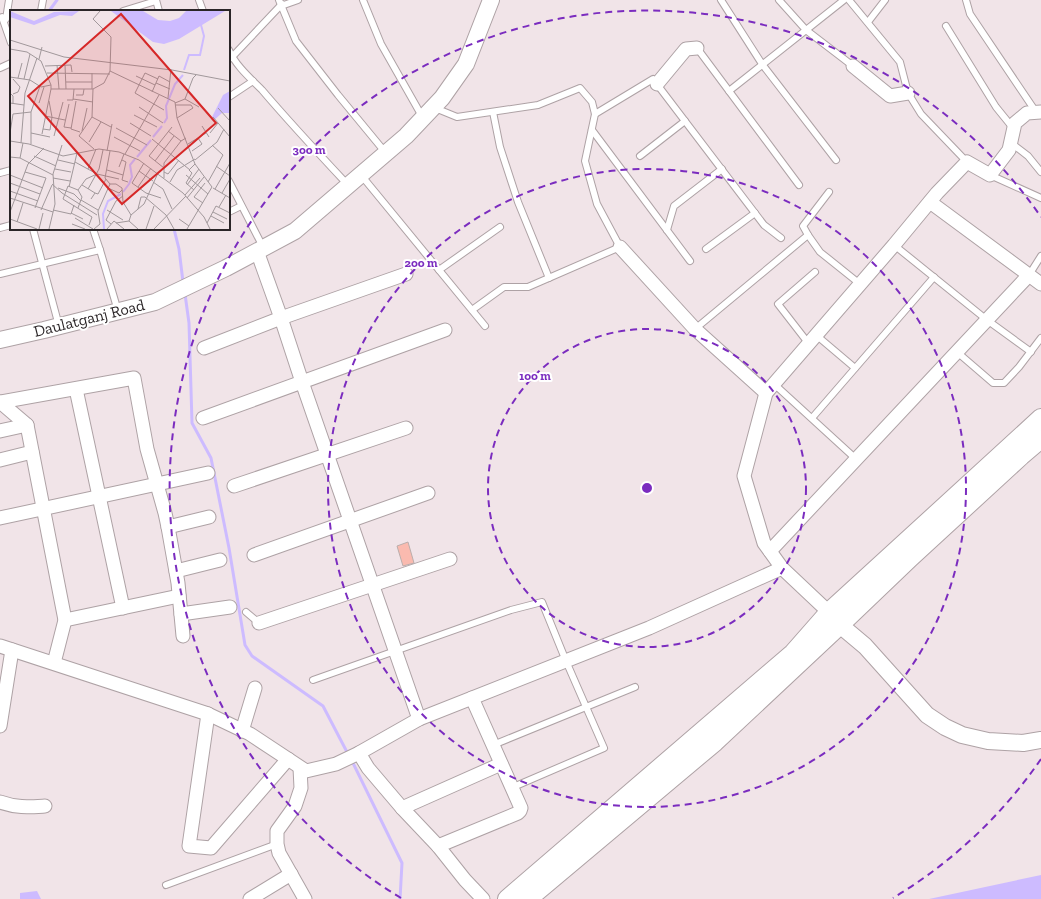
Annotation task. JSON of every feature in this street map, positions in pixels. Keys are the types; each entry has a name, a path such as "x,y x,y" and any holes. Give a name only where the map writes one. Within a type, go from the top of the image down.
{"main road":[{"path":"528,899 715,742 835,619 1041,418"},
{"path":"507,899 793,653 916,552 1041,439"}],"street":[{"name":"Daulatganj Road","path":"0,340 155,302 295,231 406,136 442,98 466,64 491,0"},
{"path":"657,84 686,49 698,48"},
{"path":"853,66 890,96 908,93"},
{"path":"1039,113 1027,113 1015,122 1009,150 990,175 968,162 937,193 770,388 744,476 764,543 782,568 864,646 927,715 945,727 962,735 988,741 1023,743 1041,740"},
{"path":"930,202 1041,284"},
{"path":"620,248 694,329 770,388"},
{"path":"260,250 302,382 419,719"},
{"path":"204,348 281,318 406,274"},
{"path":"770,551 1029,275"},
{"path":"203,418 445,330"},
{"path":"0,402 134,378 147,449 168,527 176,571 183,636"},
{"path":"76,389 123,608"},
{"path":"0,402 27,425 65,620 54,663"},
{"path":"0,431 27,425"},
{"path":"234,486 406,428"},
{"path":"0,460 32,452"},
{"path":"0,518 208,473"},
{"path":"254,555 428,493"},
{"path":"168,527 210,517"},
{"path":"260,623 450,559"},
{"path":"176,571 220,560"},
{"path":"0,726 6,648 208,714 250,734 306,772 336,764 419,719 649,628 782,568"},
{"path":"65,620 179,596"},
{"path":"181,614 230,607"},
{"path":"242,731 255,688"},
{"path":"438,846 520,811 521,808 472,698"},
{"path":"208,714 189,846 211,848 288,759"},
{"path":"358,753 368,768 402,808 438,846 465,880 483,899"},
{"path":"402,808 501,764"},
{"path":"300,768 301,788 295,806 277,831 277,844 279,853 305,899"},
{"path":"0,802 21,807 45,806"},
{"path":"250,899 291,874"}],"lane":[{"path":"9,0 5,19 10,39"},
{"path":"41,10 43,0"},
{"path":"125,10 156,0 159,10"},
{"path":"198,0 203,10"},
{"path":"298,0 281,2 230,58 349,186"},
{"path":"363,0 381,44 428,113 457,117 538,105 580,88 592,102 595,114 585,161 597,204 620,248 528,287 504,288 472,310"},
{"path":"721,0 762,64 836,160"},
{"path":"729,91 844,0"},
{"path":"849,0 900,62 908,93 921,114 968,162"},
{"path":"868,22 885,0"},
{"path":"966,0 970,14 1039,113"},
{"path":"781,1 806,30 853,66"},
{"path":"281,2 296,41 386,153"},
{"path":"946,26 996,107 1014,129"},
{"path":"698,48 799,185"},
{"path":"0,68 10,63"},
{"path":"595,114 653,79 764,225 781,238"},
{"path":"230,96 253,81"},
{"path":"493,112 500,147 518,202 549,278"},
{"path":"640,156 685,120"},
{"path":"592,130 690,261"},
{"path":"1011,143 1028,156 1041,172"},
{"path":"667,230 674,206 722,169"},
{"path":"0,173 10,170"},
{"path":"361,175 485,326"},
{"path":"990,175 1041,198"},
{"path":"230,183 260,250"},
{"path":"829,192 803,226 820,252 860,284"},
{"path":"230,212 241,206"},
{"path":"706,249 755,213"},
{"path":"0,228 10,225"},
{"path":"439,270 500,227"},
{"path":"33,230 59,326"},
{"path":"93,230 118,311"},
{"path":"694,329 808,235"},
{"path":"894,245 987,320 1031,352"},
{"path":"0,274 100,250"},
{"path":"1029,275 1041,256"},
{"path":"815,272 778,304 813,339 855,368"},
{"path":"812,418 934,277"},
{"path":"957,352 993,383 1004,383 1019,367 1041,338"},
{"path":"770,388 812,418 856,459"},
{"path":"313,680 511,610 542,602 604,748 511,788"},
{"path":"246,612 260,623"},
{"path":"492,745 635,687"},
{"path":"166,885 277,844"}],"shaded area":[{"path":"1041,875 1041,899 929,899"},
{"path":"37,891 41,899 20,899 20,893"}],"building":[{"path":"408,542 414,563 403,566 397,546"}],"waterway":[{"path":"50,10 57,0"},
{"path":"174,230 179,249 183,282"},
{"path":"185,294 189,323 192,423 211,458 229,548 245,645 252,656 323,706 348,754"},
{"path":"352,761 402,863 400,899"}]}
